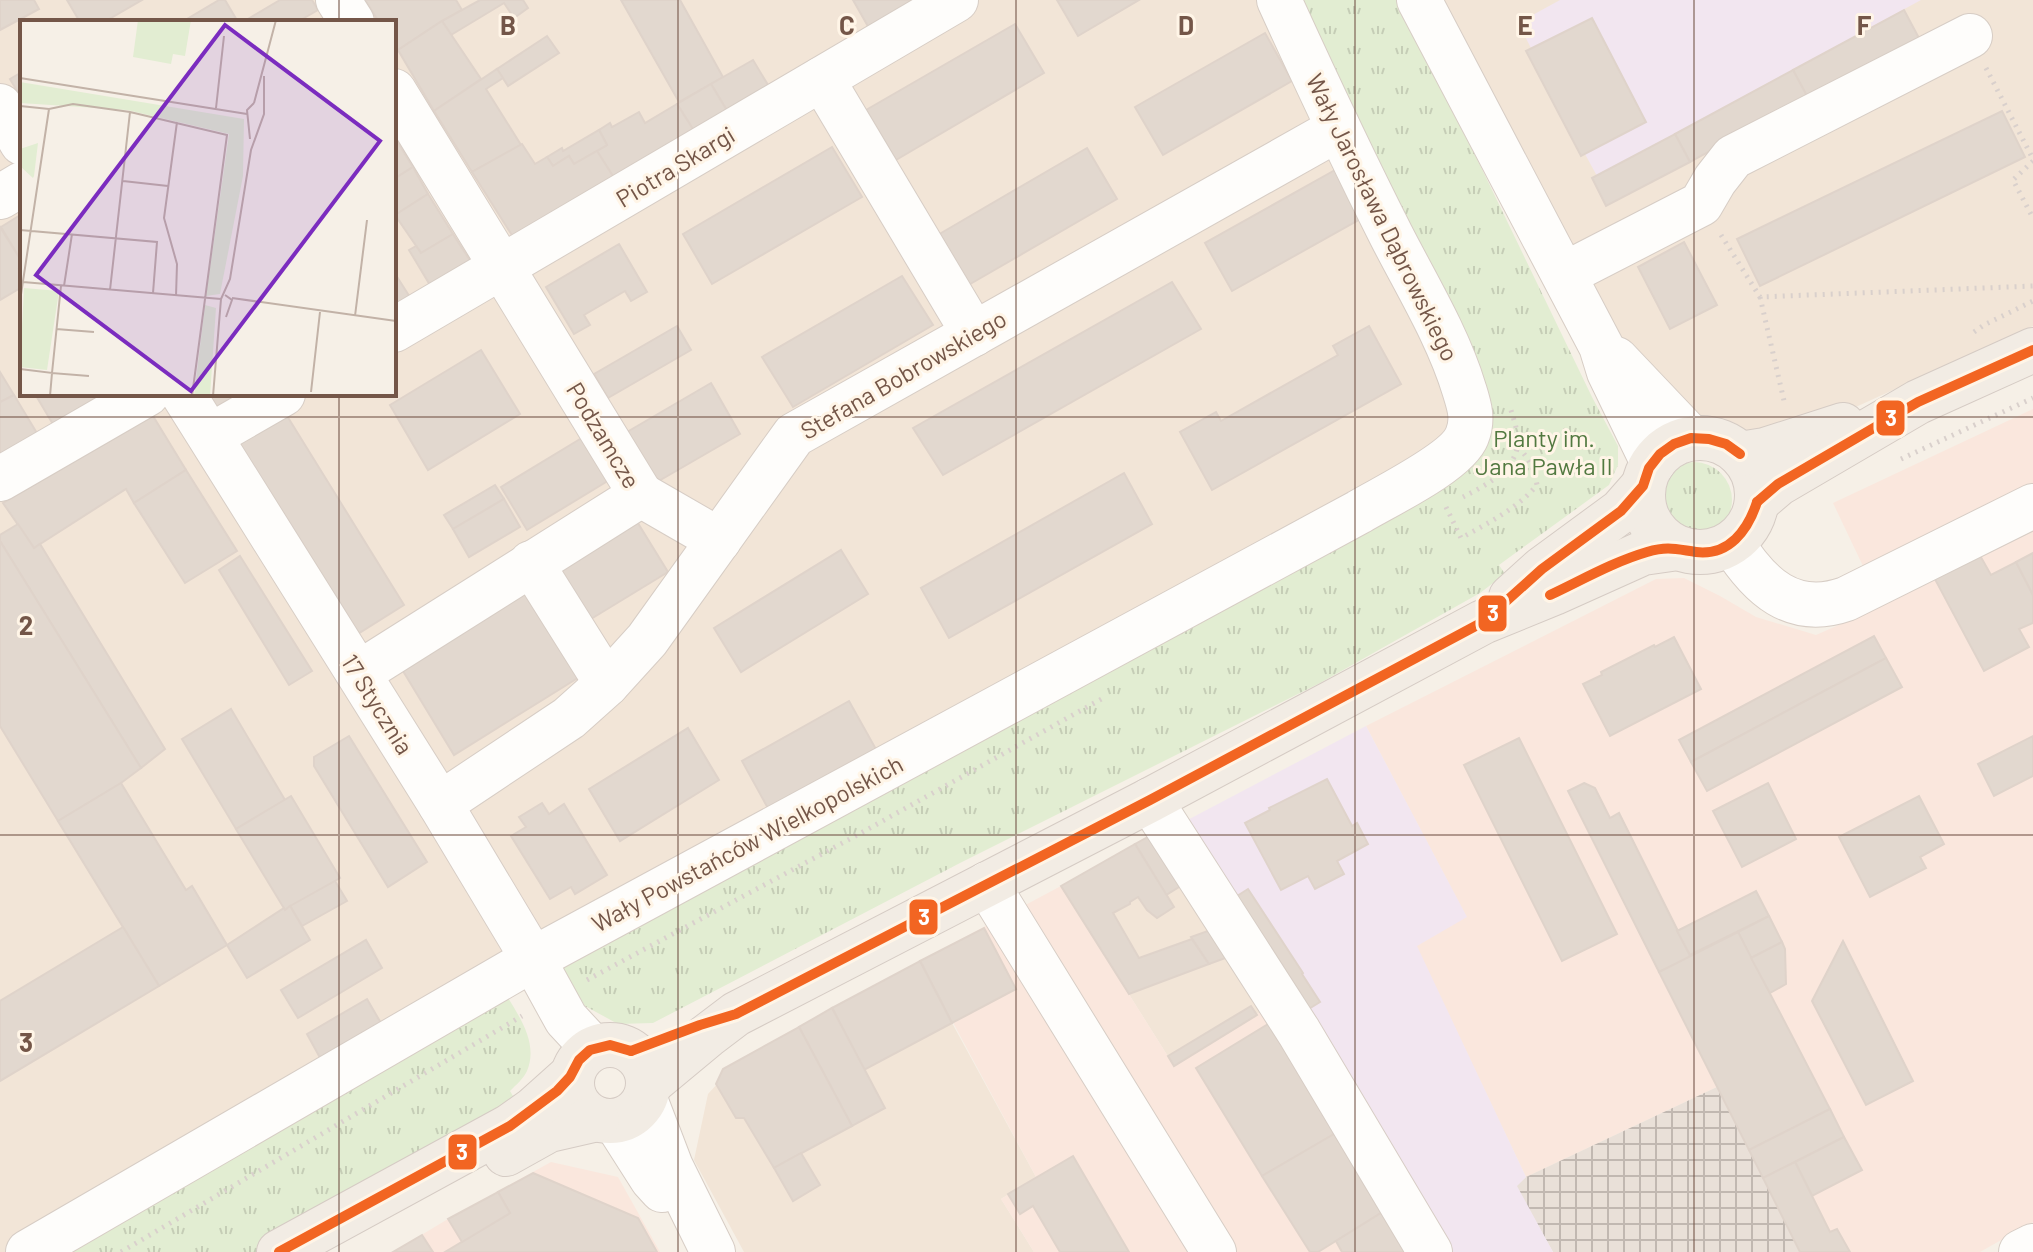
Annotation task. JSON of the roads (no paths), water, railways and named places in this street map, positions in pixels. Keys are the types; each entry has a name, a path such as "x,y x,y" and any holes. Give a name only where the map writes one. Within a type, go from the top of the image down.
{"main road":[{"path":"1740,454 1777,446 1918,402 2029,356"},
{"path":"1757,502 1778,484 1918,402"},
{"path":"1483,622 1542,569 1621,511 1660,454 1674,444 1691,438 1709,439 1726,444 1740,454 1751,469 1757,485 1753,518 1745,532 1719,550 1706,553 1678,548 1666,542 1648,520 1643,503 1648,474"},
{"path":"279,1252 510,1126 598,1061 707,1036 736,1014 1150,800 1483,622 1643,553 1678,548"},
{"path":"324,1252 549,1130 598,1061"}],"street":[{"name":"Piotra Skargi","path":"396,329 956,0"},
{"name":"Wały Jarosława Dąbrowskiego","path":"1279,0 1338,129 1446,343 1472,416 1467,438"},
{"path":"1419,0 1601,346 1648,474"},
{"path":"1565,274 1701,204 1733,157 1970,36"},
{"path":"822,79 974,334"},
{"name":"Podzamcze","path":"359,673 641,495 396,94"},
{"path":"0,106 20,140"},
{"name":"Stefana Bobrowskiego","path":"440,804 569,718 607,684 647,640 794,435 1338,129"},
{"path":"0,197 20,185"},
{"path":"1601,346 1691,438"},
{"path":"0,479 144,396"},
{"name":"17 Stycznia","path":"184,396 598,1061 652,1179 712,1251"},
{"path":"210,436 280,396"},
{"name":"Wały Powstańców Wielkopolskich","path":"28,1252 533,959 1359,512 1452,455 1467,438"},
{"path":"641,495 719,540"},
{"path":"1732,543 1744,563 1778,595 1806,605 1832,604 2033,506"},
{"path":"531,563 607,684"},
{"path":"1150,800 1299,1032 1430,1252"},
{"path":"987,884 1214,1252"},
{"path":"2021,1252 2033,1246"}],"park label":[{"name":"Planty im. Jana Pawła II","path":"1544,451"}]}
